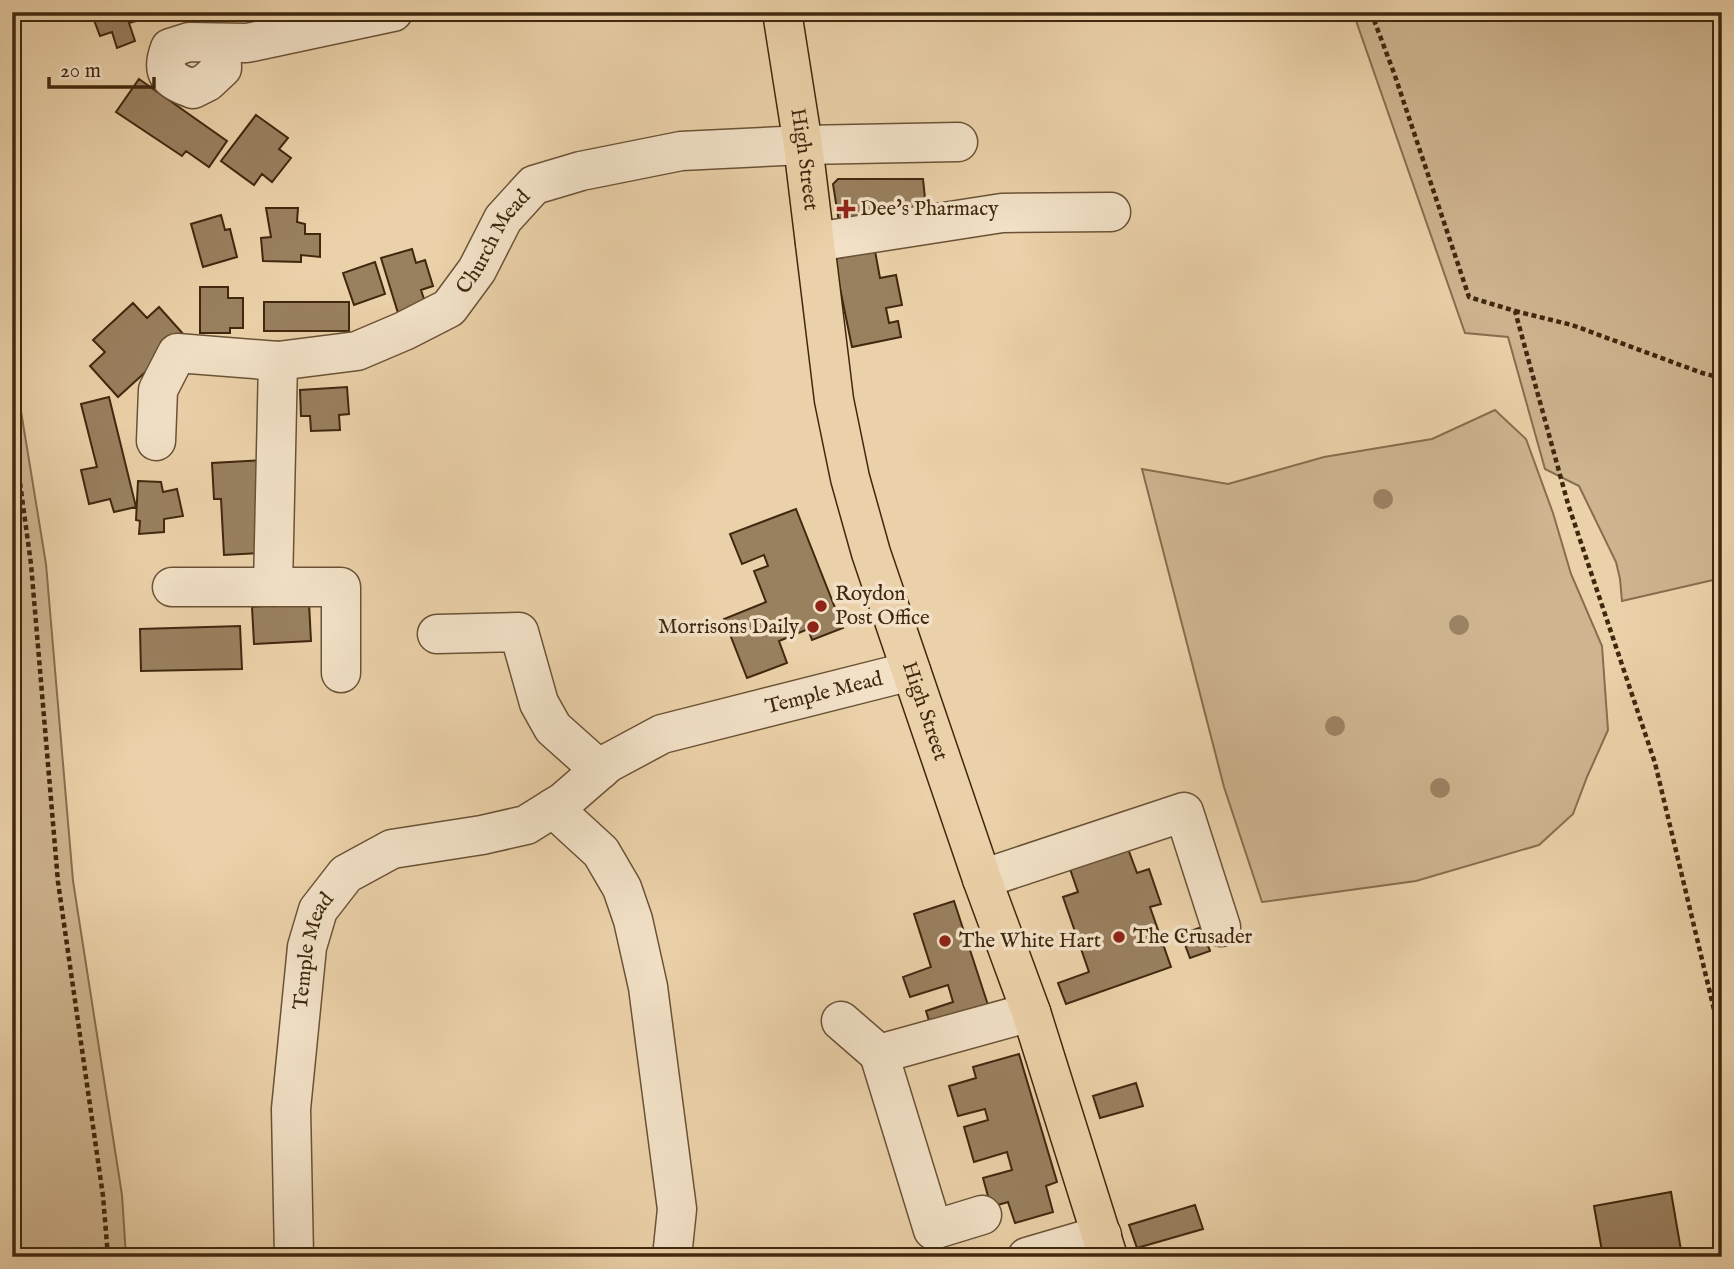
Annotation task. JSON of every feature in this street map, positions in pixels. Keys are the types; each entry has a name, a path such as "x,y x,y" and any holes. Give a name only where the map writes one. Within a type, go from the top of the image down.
{"main road":[{"name":"High Street","path":"792,17 803,145 834,400 850,478 871,553 982,879 1031,1012 1105,1246"}],"street":[{"path":"234,43 393,12"},
{"name":"Church Mead","path":"156,442 158,390 177,353 278,361 357,351 404,331 449,308 477,270 503,219 534,185 580,171 681,151 958,142"},
{"path":"815,242 1002,213 1111,212"},
{"path":"272,587 278,361"},
{"path":"172,587 341,587 341,673"},
{"path":"437,634 519,632 538,703 554,728 600,770"},
{"name":"Temple Mead","path":"294,1257 291,1109 307,947 318,910 346,874 392,849 526,825 553,808 608,763 662,734 911,671"},
{"path":"553,808 601,852 622,888 633,920 649,987 677,1209 673,1257"},
{"path":"982,879 1184,813 1221,927"},
{"path":"879,1055 1031,1012"},
{"path":"841,1021 879,1055 933,1230 982,1215"},
{"path":"1027,1257 1105,1246"}],"path":[{"path":"1371,12 1469,297 1572,325 1722,378"},
{"path":"1515,311 1568,504 1655,763 1722,1042"},
{"path":"12,424 31,564 58,882 103,1196 108,1257"}],"shaded area":[{"path":"1353,12 1722,12 1722,578 1622,601 1616,562 1579,486 1545,469 1508,337 1465,333"},
{"path":"12,356 46,564 73,881 122,1195 126,1257 12,1257"},
{"path":"1495,410 1526,439 1553,513 1571,574 1602,646 1608,730 1573,814 1539,845 1416,881 1262,902 1224,787 1142,469 1228,484 1324,457 1432,439"}],"building":[{"path":"91,12 144,12 146,18 129,23 135,41 117,48 112,32 100,36"},
{"path":"257,12 287,12 288,13 258,19"},
{"path":"139,79 227,141 209,167 186,151 182,156 116,112"},
{"path":"256,115 288,138 279,149 291,158 272,182 262,174 254,185 221,161"},
{"path":"838,179 923,179 926,208 839,222 833,184"},
{"path":"266,208 298,208 297,222 305,224 305,234 320,234 320,257 301,255 301,262 263,261 261,238 271,237"},
{"path":"221,215 225,230 230,229 237,257 203,267 191,224"},
{"path":"412,249 416,263 425,260 433,286 421,290 426,305 398,313 381,258"},
{"path":"875,251 880,278 896,275 902,305 886,308 889,323 898,321 901,337 852,347 834,259"},
{"path":"375,262 385,294 354,305 343,273"},
{"path":"200,287 228,287 228,298 243,298 243,328 230,328 230,333 200,333"},
{"path":"264,302 349,302 349,331 264,331"},
{"path":"133,303 147,318 159,307 185,336 118,397 90,366 105,352 93,340"},
{"path":"347,387 349,414 339,415 340,430 311,431 310,416 301,416 300,390"},
{"path":"109,397 136,507 114,512 110,499 89,504 81,470 97,467 81,404"},
{"path":"263,460 261,553 224,555 221,499 214,499 212,463"},
{"path":"138,481 161,482 163,492 177,489 183,516 164,519 164,532 139,534 140,521 136,520"},
{"path":"796,509 843,628 812,640 808,629 779,641 787,663 747,678 724,619 766,602 754,571 768,566 764,555 742,564 730,534"},
{"path":"309,603 311,641 254,644 252,607"},
{"path":"240,626 242,669 141,671 140,629"},
{"name":"The Crusader","path":"1127,846 1137,873 1149,869 1161,904 1150,907 1171,967 1066,1004 1058,983 1089,972 1063,897 1078,892 1069,866"},
{"name":"The White Hart","path":"954,901 988,1005 930,1024 926,1011 953,1002 948,985 910,997 903,977 931,967 914,914"},
{"path":"1202,927 1210,951 1190,958 1181,934"},
{"path":"1019,1054 1057,1182 1046,1186 1053,1212 1015,1223 1008,1202 991,1207 983,1178 1012,1170 1007,1152 974,1162 964,1127 988,1120 985,1109 958,1116 949,1086 976,1078 973,1067"},
{"path":"1136,1083 1143,1106 1100,1118 1093,1096"},
{"path":"1671,1192 1682,1256 1603,1257 1594,1206"},
{"path":"1195,1205 1203,1229 1137,1248 1129,1225"}],"place":[{"name":"Dee's Pharmacy","path":"846,209"},
{"name":"Roydon Post Office","path":"821,606"},
{"name":"Morrisons Daily","path":"813,627"},
{"name":"The Crusader","path":"1119,937"},
{"name":"The White Hart","path":"945,941"}]}
